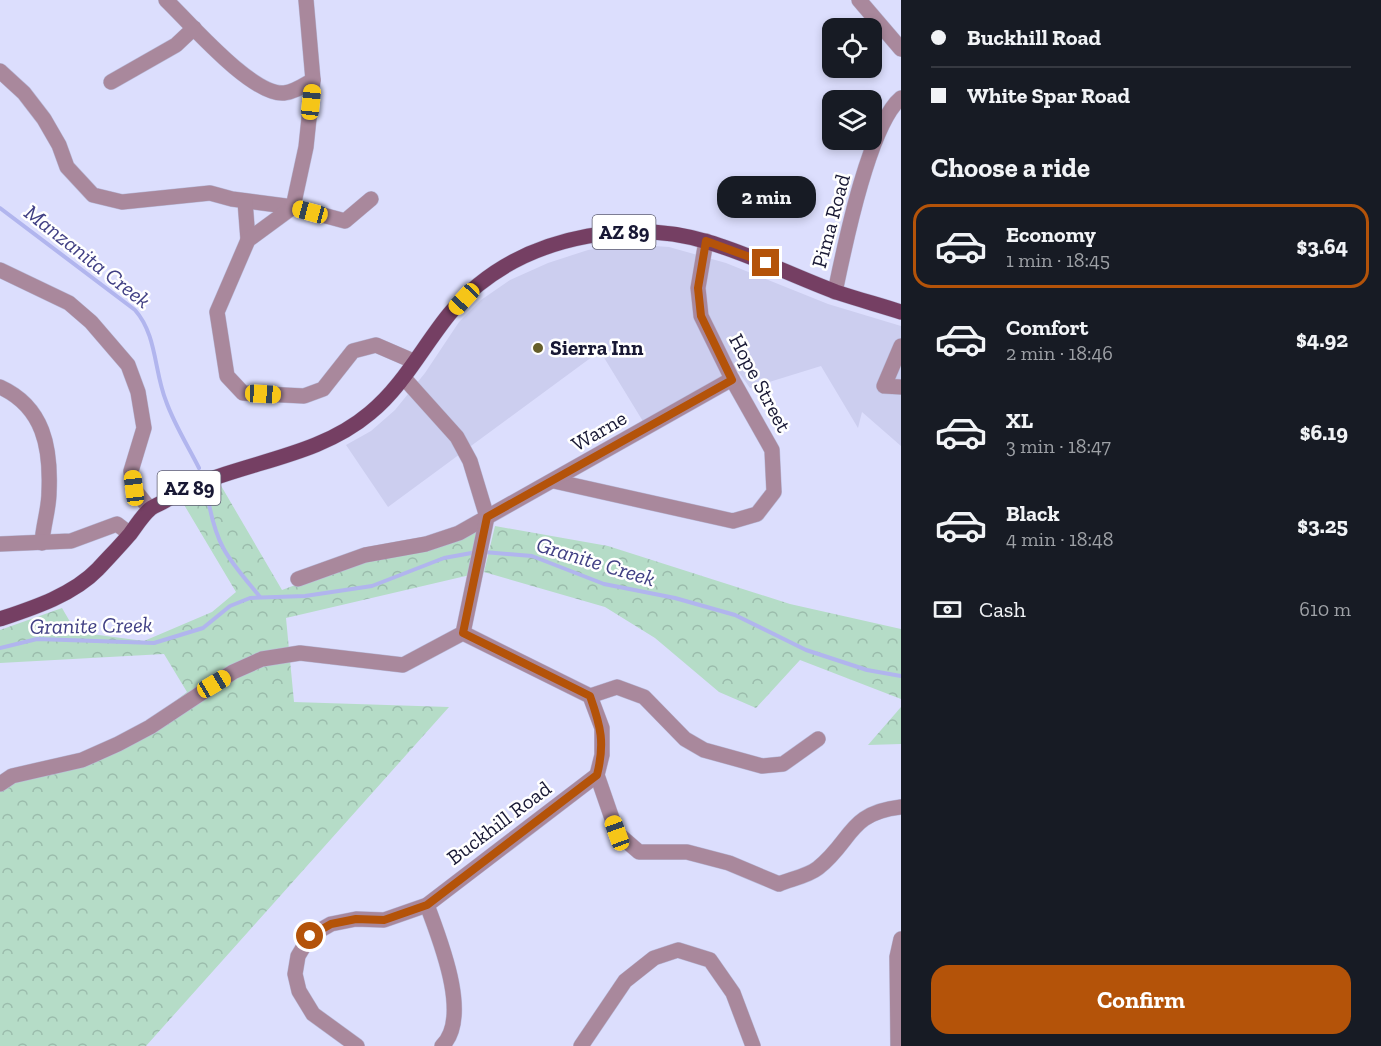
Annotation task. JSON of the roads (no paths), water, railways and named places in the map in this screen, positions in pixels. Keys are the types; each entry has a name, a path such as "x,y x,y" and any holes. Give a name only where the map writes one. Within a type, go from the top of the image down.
{"main road":[{"name":"AZ 89","path":"0,619 56,598 95,572 150,509 183,490 222,474 280,459 323,443 370,414 404,378 413,361 438,328 477,285 521,257 581,237 624,232 661,234 706,241 835,291 901,312"}],"street":[{"path":"166,0 227,64 270,90 282,94 313,80"},
{"path":"248,240 293,207 306,147 313,80 306,0"},
{"path":"859,0 901,49"},
{"path":"111,82 176,45 194,28"},
{"path":"0,72 24,93 44,119 59,145 67,167 93,195 122,202 210,193 245,201 293,207 345,221 371,199"},
{"name":"Pima Road","path":"835,291 849,224 880,129 901,98"},
{"path":"245,201 248,240 217,312 227,376 243,393 304,396 323,389 353,351 376,345 413,361"},
{"name":"Hope Street","path":"554,481 733,521 757,514 774,492 772,450 732,380 701,316 698,288 706,241"},
{"path":"0,270 69,303 91,322 128,365 138,392 144,428 131,471 134,488 150,509"},
{"path":"901,346 884,386 901,387"},
{"path":"404,378 457,437 470,461 487,517 463,633"},
{"name":"Warne","path":"298,579 365,555 426,544 459,533 732,380"},
{"path":"0,387 9,391 34,412 46,441 49,494 42,543"},
{"path":"0,544 71,541 117,524 130,534"},
{"path":"463,633 590,696 602,728 602,755 597,775 617,833 639,852 687,852 729,863 779,884 817,869 859,822 878,810 901,807"},
{"path":"0,784 12,776 82,760 118,744 150,727 232,672 262,659 300,653 403,665 463,633"},
{"path":"590,696 617,687 644,697 685,739 704,750 762,766 783,764 818,740"},
{"name":"Buckhill Road","path":"357,1046 313,1014 299,991 295,974 298,956 310,936 331,924 356,919 384,920 427,905 597,775"},
{"path":"427,905 444,954 454,998 453,1031 442,1046"},
{"path":"898,1046 897,957 901,939"},
{"path":"581,1046 625,981 654,958 678,950 710,960 733,993 753,1046"}],"waterway":[{"name":"Manzanita Creek","path":"0,208 135,310 151,342 169,410 199,468"},
{"name":"Manzanita Creek","path":"208,499 220,542 240,573 260,597"},
{"name":"Granite Creek","path":"0,648 37,639 154,643 203,628 230,606 250,598 305,596 372,586 444,558 477,552"},
{"name":"Granite Creek","path":"484,552 532,556 604,584 675,598 735,615 806,650 867,670 901,676"}],"place":[{"name":"Sierra Inn","path":"538,348"}]}
